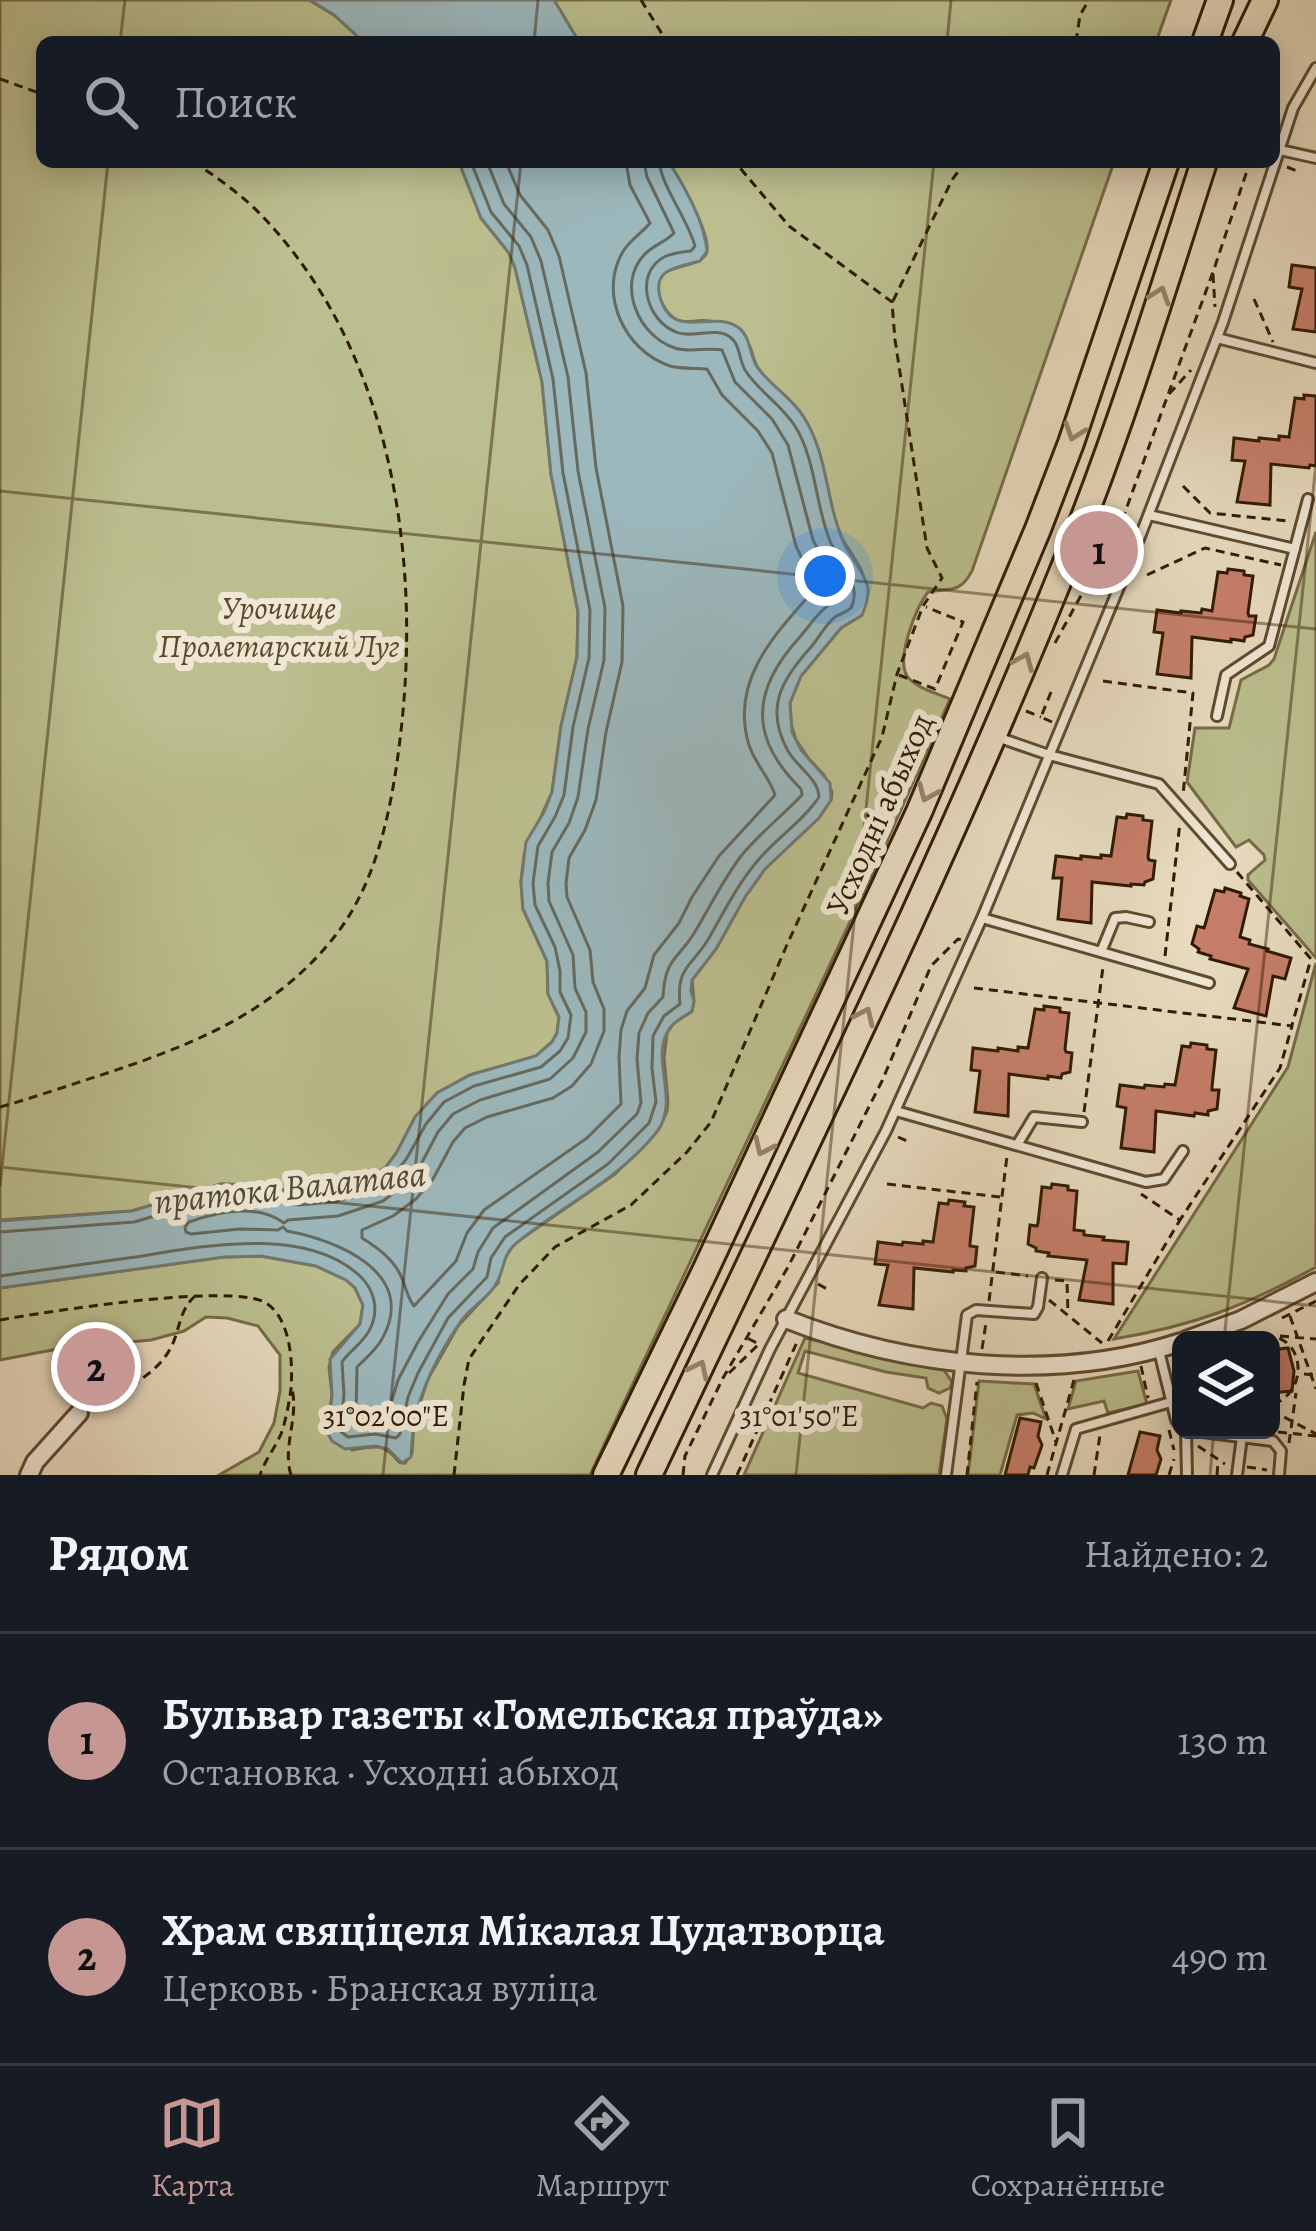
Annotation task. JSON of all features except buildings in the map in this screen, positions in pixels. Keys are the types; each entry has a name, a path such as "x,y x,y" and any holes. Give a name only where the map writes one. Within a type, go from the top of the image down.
{"main road":[{"path":"1206,36 1220,0"},
{"path":"1248,36 1265,0"},
{"name":"Усходні абыход","path":"606,1475 919,812 1063,464 1164,168"},
{"path":"649,1475 912,918 992,736 1106,458 1202,168"}],"street":[{"path":"1211,1331 1316,1282"},
{"path":"786,1319 880,1347 961,1362 1053,1365 1172,1345"},
{"path":"29,1475 35,1462 79,1414"}],"lane":[{"path":"1316,68 1293,108 1280,150 1316,158"},
{"path":"712,1475 786,1319 896,1111 982,918 1217,338 1274,168"},
{"path":"1217,338 1316,363"},
{"path":"1217,716 1226,674 1269,646 1308,499"},
{"path":"1148,515 1295,549"},
{"path":"992,736 1151,780 1165,788 1230,864"},
{"path":"982,918 1209,982"},
{"path":"1103,952 1114,918 1149,922"},
{"path":"896,1111 1151,1183 1164,1179 1184,1150"},
{"path":"1017,1144 1034,1118 1082,1122"},
{"path":"946,1475 969,1312 1030,1316 1037,1312 1042,1278"},
{"path":"1062,1475 1076,1430 1172,1402 1158,1349"},
{"path":"1186,1439 1187,1475"},
{"path":"1237,1475 1242,1439"},
{"path":"1261,1439 1279,1445 1279,1475"}],"path":[{"path":"640,0 663,36"},
{"path":"1077,36 1089,0"},
{"path":"0,79 36,92"},
{"path":"1285,166 1297,171"},
{"path":"0,1106 159,1056 197,1041 260,1005 314,958 352,910 368,878 389,805 406,678 406,580 388,459 373,406 330,309 297,257 264,217 203,168"},
{"path":"740,168 789,226 892,302"},
{"path":"454,1475 470,1359 519,1285 555,1247 631,1205 711,1122 883,737 897,674 923,606 942,578 927,548 892,302 960,168"},
{"path":"1084,590 1095,594 1248,168"},
{"path":"1213,272 1216,319"},
{"path":"1254,299 1275,347"},
{"path":"1168,395 1199,362"},
{"path":"1183,486 1210,513 1301,523"},
{"path":"1052,650 1084,590 1110,522 1131,530"},
{"path":"1147,575 1205,548 1290,567"},
{"path":"897,674 935,689 963,622 923,606"},
{"path":"1103,681 1193,693 1163,970"},
{"path":"1041,717 1051,692"},
{"path":"1024,710 1052,722"},
{"path":"1191,714 1217,716"},
{"path":"862,842 882,830 930,723"},
{"path":"1040,1293 1105,1346 1180,1220 1280,1068 1311,959 1230,864"},
{"path":"683,1475 685,1456 723,1378 788,1267 882,1081 931,966 958,939 963,941"},
{"path":"1082,1122 1103,952"},
{"path":"974,988 1292,1026"},
{"path":"862,1119 876,1126"},
{"path":"897,1136 909,1142"},
{"path":"887,1184 1002,1197"},
{"path":"1126,1184 1180,1220"},
{"path":"788,1267 800,1274"},
{"path":"817,1283 830,1290"},
{"path":"79,1414 135,1382 164,1358 182,1314 195,1297"},
{"path":"0,1320 195,1297 260,1300 270,1306 287,1336 291,1357 291,1386 281,1433 260,1475"},
{"path":"1289,1315 1316,1389"},
{"path":"737,1475 800,1336"},
{"path":"1280,1336 1316,1339"},
{"path":"723,1378 760,1344 747,1338"},
{"path":"1280,1339 1293,1346 1302,1373 1288,1453"},
{"path":"1138,1353 1153,1416 1166,1419 1175,1454 1169,1475"},
{"path":"781,1354 789,1359"},
{"path":"1302,1373 1313,1374"},
{"path":"1047,1475 1074,1378"},
{"path":"1036,1381 1056,1443"},
{"path":"291,1386 295,1396 287,1460 291,1475"},
{"path":"1280,1403 1297,1389"},
{"path":"1280,1414 1316,1435"},
{"path":"1094,1475 1101,1421"},
{"path":"1280,1432 1316,1435"},
{"path":"963,1434 971,1435"},
{"path":"1217,1475 1219,1460"}],"green space":[{"name":"Урочище Пролетарский Луг","path":"0,0 309,0 357,36 36,36 36,168 461,168 481,218 515,268 542,382 551,474 578,612 577,657 552,792 524,855 521,882 523,909 547,961 548,994 559,1017 557,1033 536,1056 470,1075 437,1093 415,1117 386,1167 351,1185 299,1193 221,1184 132,1211 0,1220"},
{"path":"554,0 1171,0 1158,36 575,36"},
{"path":"672,168 1112,168 972,571 958,587 928,592 909,633 904,657 907,676 950,699 590,1475 219,1475 259,1452 274,1423 280,1355 258,1326 206,1317 184,1331 151,1340 63,1348 0,1360 0,1288 223,1257 261,1256 316,1266 346,1280 363,1305 360,1324 333,1352 328,1419 352,1450 378,1447 405,1463 412,1453 414,1421 428,1379 458,1326 498,1283 502,1263 514,1244 615,1174 659,1129 668,1101 667,1033 692,1011 692,980 765,869 831,800 824,775 796,740 790,703 801,676 841,628 862,615 864,578 838,530 821,457 803,416 759,370 747,343 710,321 679,321 663,305 657,290 663,274 706,254 705,235"},
{"path":"1316,532 1316,958 1248,880 1264,855 1249,840 1236,847 1187,782 1195,728 1229,728 1241,680 1274,659"},
{"path":"1316,963 1316,1267 1218,1313 1114,1339 1288,1067"},
{"path":"805,1338 944,1370 952,1382 939,1393 928,1388 926,1378 805,1351 798,1373 923,1408 931,1403 942,1406 947,1419 939,1475 744,1475"},
{"path":"1138,1371 1147,1404 1108,1413 1104,1401 1068,1409 1076,1381"},
{"path":"979,1381 1034,1384 1046,1419 1033,1413 1017,1415 1000,1475 968,1475"}],"water":[{"path":"310,0 554,0 575,36 357,36"},
{"path":"461,168 672,168 698,216 707,251 700,261 664,274 659,287 666,311 684,322 718,321 739,328 758,368 803,416 818,447 839,531 868,595 862,615 841,628 801,676 790,703 792,732 830,783 831,800 819,818 765,869 692,980 692,1011 672,1025 664,1040 663,1120 625,1164 510,1250 495,1286 461,1321 433,1368 418,1407 411,1457 402,1463 388,1449 345,1449 328,1434 330,1359 360,1324 363,1305 346,1280 316,1266 261,1256 0,1288 0,1221 132,1211 221,1184 299,1193 351,1185 386,1167 415,1117 437,1093 470,1075 536,1056 557,1033 559,1017 548,994 547,961 523,909 521,882 526,842 552,792 577,657 578,612 551,474 542,382 515,268 481,218"}],"place":[{"name":"Бульвар газеты «Гомельская праўда»","path":"1099,550"},
{"name":"Храм свяціцеля Мікалая Цудатворца","path":"96,1367"}],"water label":[{"name":"пратока Валатава","path":"290,1187"}]}
